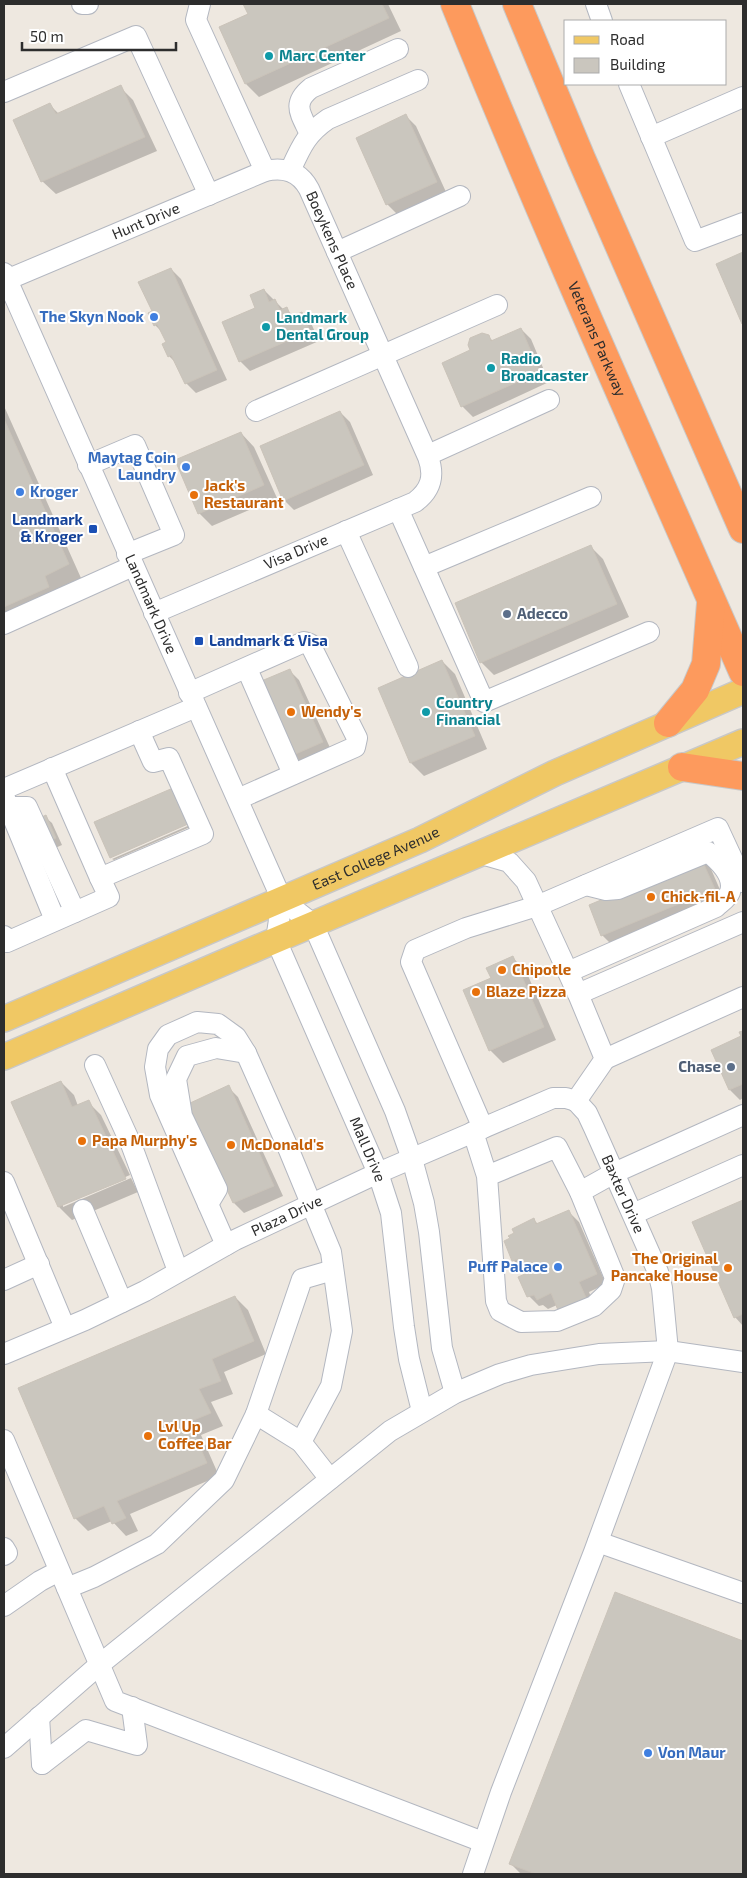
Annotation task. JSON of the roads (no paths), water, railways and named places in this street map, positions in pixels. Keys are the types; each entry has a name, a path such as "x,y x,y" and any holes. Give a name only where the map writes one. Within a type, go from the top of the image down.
{"highway":[{"name":"Veterans Parkway","path":"455,4 578,298 743,672"},
{"path":"517,4 581,158 743,530"},
{"path":"668,723 695,690 706,664 711,599"},
{"path":"682,767 743,776"}],"main road":[{"name":"East College Avenue","path":"4,1019 420,840 554,773 743,691"},
{"path":"4,1057 743,742"}],"street":[{"path":"82,4 88,4"},
{"path":"200,4 196,20 265,172"},
{"path":"596,4 602,20"},
{"path":"4,92 136,36 209,195"},
{"path":"310,134 299,109 302,95 311,88 398,49"},
{"path":"290,171 310,134 328,119 418,80"},
{"path":"629,85 695,241 743,223"},
{"path":"651,137 743,97"},
{"name":"Hunt Drive","path":"5,278 265,172 276,169 290,171"},
{"name":"Boeykens Place","path":"290,171 306,184 337,252 428,455 432,468 431,483"},
{"path":"337,252 460,196"},
{"name":"Landmark Drive","path":"5,278 282,900 313,924"},
{"path":"256,411 498,305"},
{"path":"428,455 548,400"},
{"path":"4,624 130,560 174,534 135,445 88,465"},
{"name":"Visa Drive","path":"154,613 415,502 423,496 431,483"},
{"path":"424,568 591,497"},
{"path":"398,509 484,702 649,632"},
{"path":"346,531 408,668"},
{"path":"4,788 139,731 247,668 304,642 310,644 357,738 355,747 238,799"},
{"path":"247,668 293,774"},
{"path":"100,878 203,834 169,758 153,762 139,731"},
{"path":"5,940 109,898 52,768"},
{"path":"7,803 15,807 27,807 75,912"},
{"path":"7,803 55,920"},
{"path":"488,1176 557,1147 580,1192 615,1278 612,1290 594,1306 558,1321 521,1322 500,1311 496,1301 488,1176 478,1130 411,962 415,950 466,928 537,906 718,828 737,882 729,894 716,907 573,983"},
{"path":"481,854 510,862 526,880 605,1059"},
{"path":"276,940 282,900"},
{"path":"573,983 743,922"},
{"path":"313,924 395,1111 412,1159 424,1203 429,1232 442,1348 455,1392"},
{"name":"Mall Drive","path":"276,940 378,1173 391,1213 409,1359 422,1411"},
{"path":"576,1100 605,1059 743,997"},
{"path":"226,1245 160,1095 155,1067 158,1049 168,1035 198,1022 218,1024 236,1037 246,1053 331,1252 342,1331 332,1386 301,1442"},
{"path":"179,1093 166,1069 173,1047 200,1030 227,1031"},
{"path":"208,1204 217,1189 182,1116 176,1079 187,1056 216,1048 246,1053"},
{"path":"95,1065 130,1144 178,1271"},
{"name":"Plaza Drive","path":"4,1354 122,1302 226,1245 378,1173 554,1098 576,1100"},
{"name":"Baxter Drive","path":"576,1100 587,1113 658,1272 662,1288 668,1351"},
{"path":"580,1192 614,1173 743,1115"},
{"path":"633,1214 743,1165"},
{"path":"4,1182 65,1328"},
{"path":"83,1210 122,1302"},
{"path":"4,1280 39,1264"},
{"path":"4,1606 40,1581 94,1577 157,1544 224,1480 256,1414 302,1279 333,1270"},
{"path":"473,1874 668,1351"},
{"path":"4,1748 99,1665 390,1431 455,1392 500,1374 540,1364 599,1354 668,1351 743,1362"},
{"path":"256,1414 301,1442 330,1479"},
{"path":"5,1445 115,1701 484,1842"},
{"path":"598,1542 743,1594"},
{"path":"4,1548 7,1554 4,1555"},
{"path":"39,1717 42,1764 86,1730 137,1744 132,1707"}],"place":[{"name":"Marc Center","path":"269,56"},
{"name":"The Skyn Nook","path":"154,317"},
{"name":"Landmark Dental Group","path":"266,327"},
{"name":"Radio Broadcaster","path":"491,368"},
{"name":"Maytag Coin Laundry","path":"186,467"},
{"name":"Kroger","path":"20,492"},
{"name":"Jack's Restaurant","path":"194,495"},
{"name":"Landmark & Kroger","path":"93,529"},
{"name":"Adecco","path":"507,614"},
{"name":"Landmark & Visa","path":"199,641"},
{"name":"Wendy's","path":"291,712"},
{"name":"Country Financial","path":"426,712"},
{"name":"Chick-fil-A","path":"651,897"},
{"name":"Chipotle","path":"502,970"},
{"name":"Blaze Pizza","path":"476,992"},
{"name":"Chase","path":"731,1067"},
{"name":"Papa Murphy's","path":"82,1141"},
{"name":"McDonald's","path":"231,1145"},
{"name":"Puff Palace","path":"558,1267"},
{"name":"The Original Pancake House","path":"728,1268"},
{"name":"Lvl Up Coffee Bar","path":"148,1436"},
{"name":"Von Maur","path":"648,1753"}]}
